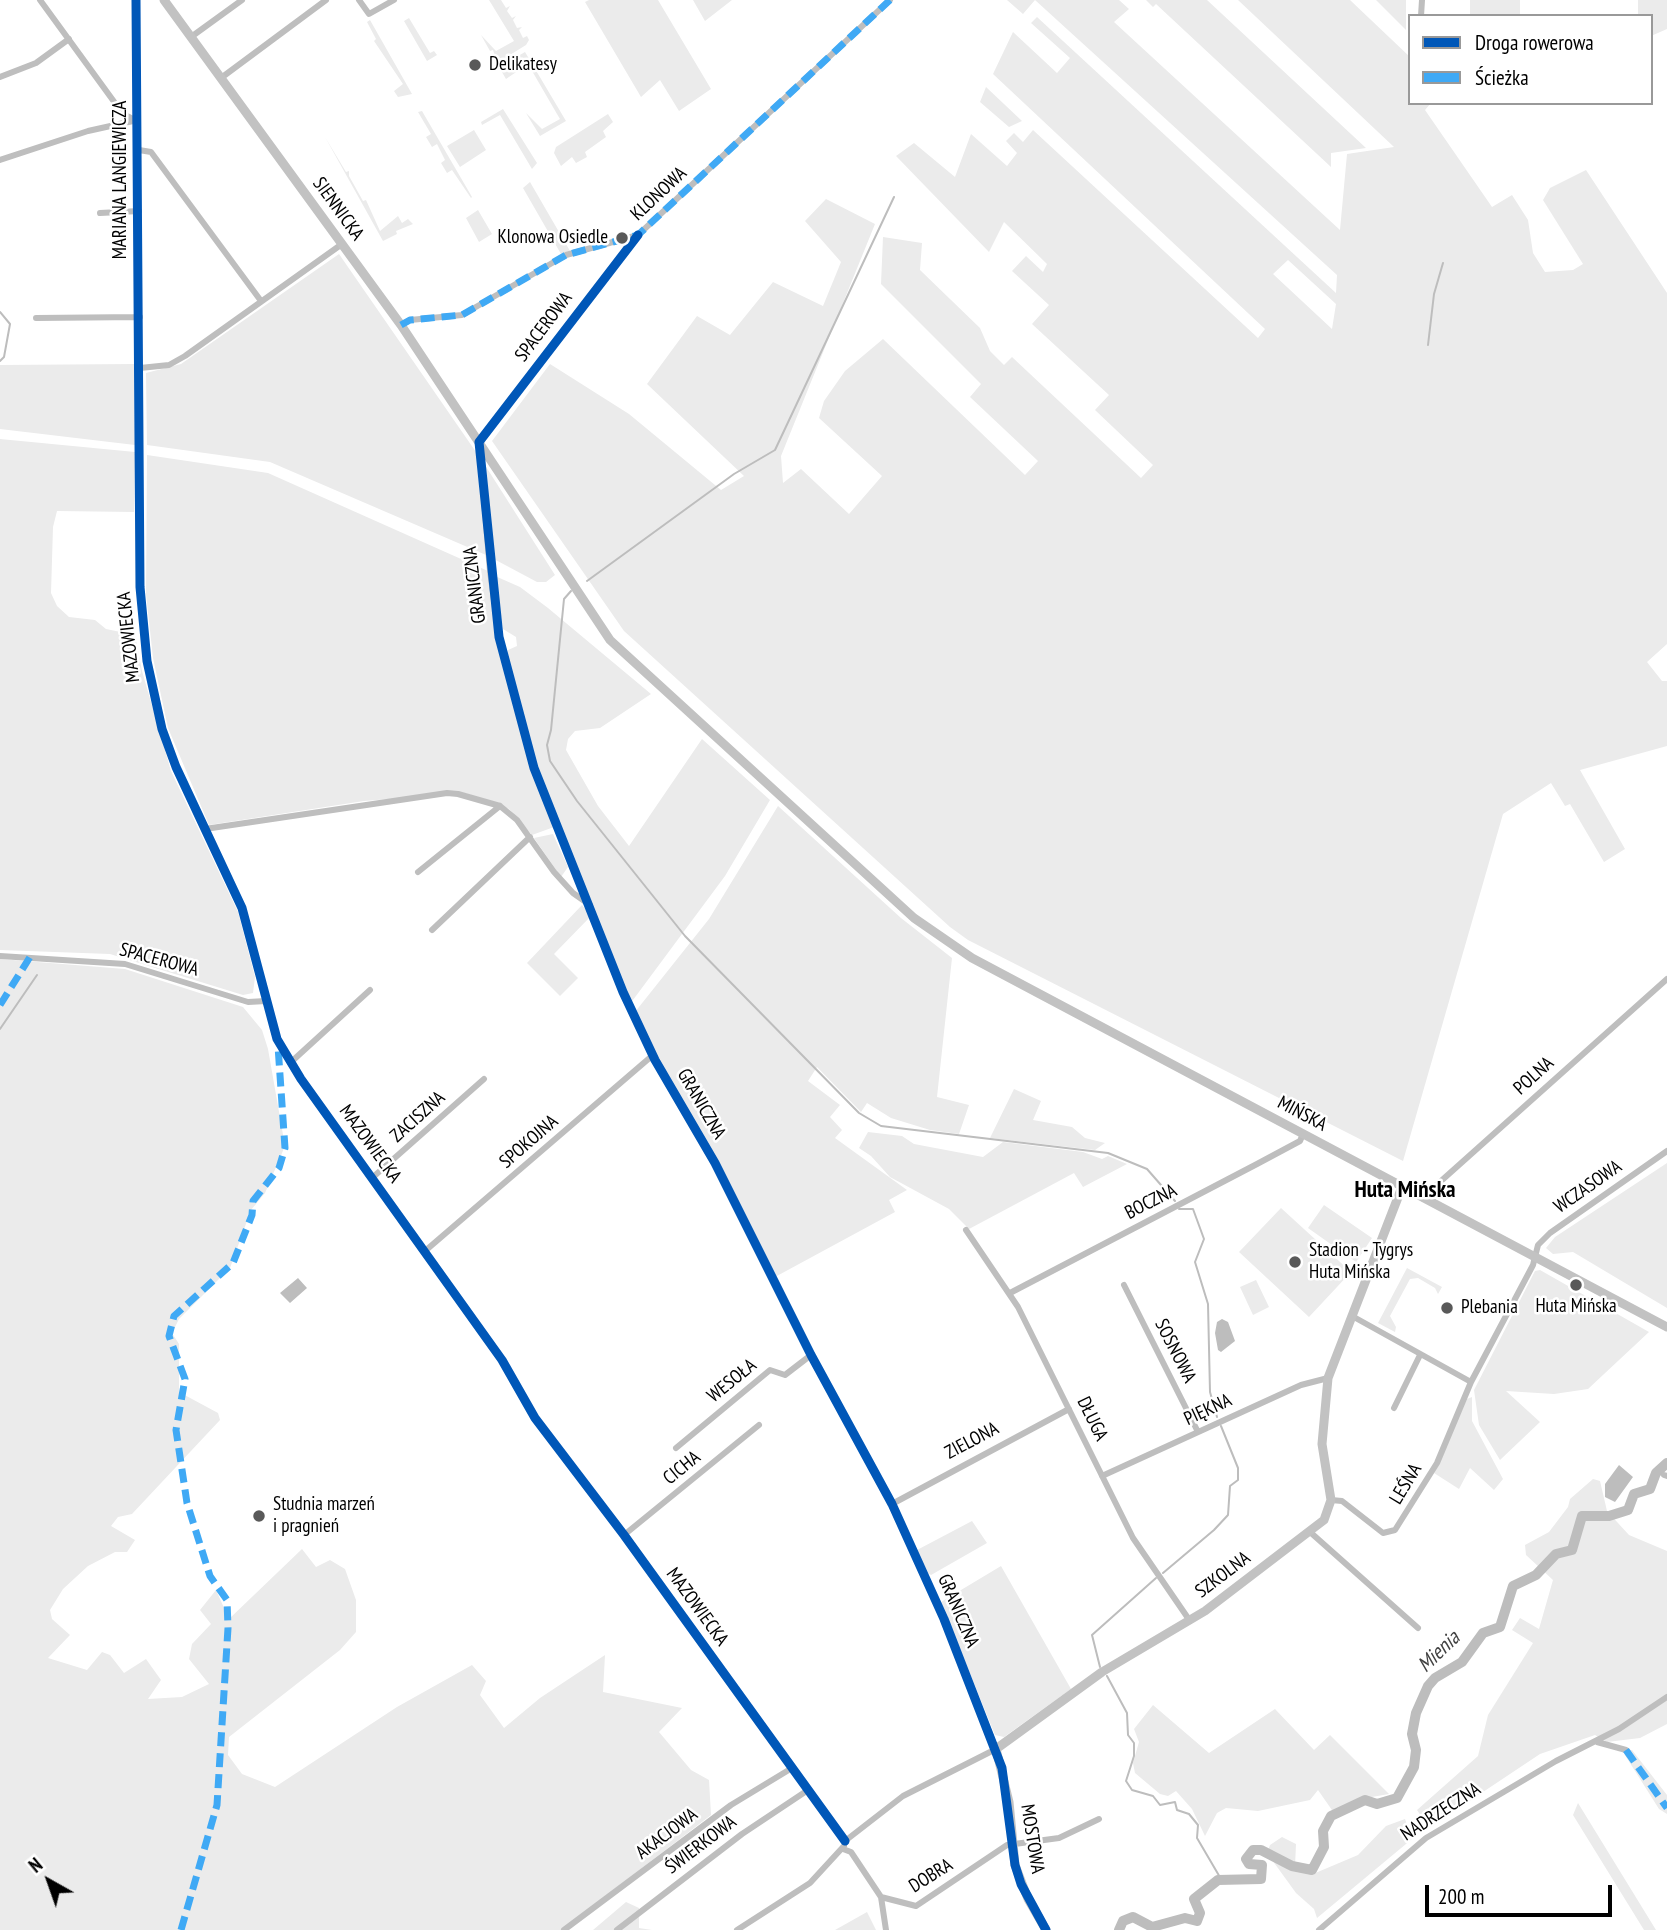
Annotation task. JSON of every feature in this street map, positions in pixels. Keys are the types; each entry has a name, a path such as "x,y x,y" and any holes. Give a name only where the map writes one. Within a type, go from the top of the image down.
{"main road":[{"name":"SIENNICKA","path":"164,0 401,326 479,442"},
{"name":"MIŃSKA","path":"479,442 618,648 923,926 963,954 1667,1327"},
{"path":"1331,1500 1322,1451 1322,1415 1328,1378 1402,1187"},
{"name":"SZKOLNA","path":"996,1749 1102,1672 1190,1621 1310,1532 1326,1517 1331,1500"},
{"name":"MOSTOWA","path":"996,1749 1006,1785 1012,1845 1021,1885 1046,1930"}],"street":[{"path":"40,0 123,114 135,120"},
{"name":"MARIANA LANGIEWICZA","path":"136,0 139,111 135,120 139,150 140,364"},
{"path":"191,37 242,0"},
{"path":"221,78 326,0"},
{"path":"359,0 369,14 394,0"},
{"name":"KLONOWA","path":"401,326 410,320 461,316 566,256 638,235 890,0"},
{"path":"0,77 36,63 69,39"},
{"path":"0,160 88,131 135,120"},
{"path":"139,150 152,155 261,301"},
{"path":"100,213 139,211"},
{"name":"SPACEROWA","path":"479,442 638,235"},
{"path":"140,364 169,365 342,244"},
{"path":"36,318 140,317"},
{"name":"MAZOWIECKA","path":"140,364 141,608 147,661 162,729 242,908 277,1039 290,1063 502,1360 535,1418 624,1535 845,1841"},
{"name":"GRANICZNA","path":"479,442 499,638 534,768 618,980 653,1055 715,1163 811,1355 892,1504 944,1619 996,1749"},
{"path":"205,829 447,793 500,806 517,820 560,880 590,905"},
{"path":"418,872 500,806"},
{"path":"432,930 530,837"},
{"name":"SPACEROWA","path":"0,956 125,964 248,1002 266,1001"},
{"name":"POLNA","path":"1422,1198 1667,979"},
{"path":"290,1063 370,990"},
{"name":"SPOKOJNA","path":"425,1251 653,1055"},
{"name":"ZACISZNA","path":"372,1178 484,1079"},
{"name":"BOCZNA","path":"1010,1293 1300,1141 1303,1134"},
{"name":"WCZASOWA","path":"1471,1382 1513,1306 1535,1250 1550,1233 1667,1151"},
{"name":"DŁUGA","path":"966,1230 1010,1293 1133,1538 1190,1621"},
{"name":"SOSNOWA","path":"1124,1285 1198,1432"},
{"path":"1352,1316 1471,1382"},
{"name":"WESOŁA","path":"676,1448 770,1370 785,1375 811,1355"},
{"path":"1394,1408 1420,1355"},
{"name":"PIĘKNA","path":"1102,1476 1301,1385 1328,1378"},
{"name":"LEŚNA","path":"1331,1500 1342,1501 1384,1533 1395,1530 1437,1463 1471,1382"},
{"name":"ZIELONA","path":"892,1504 1069,1409"},
{"name":"CICHA","path":"624,1535 759,1425"},
{"path":"1310,1532 1418,1628"},
{"name":"NADRZECZNA","path":"1319,1930 1426,1838 1501,1792 1595,1742 1667,1697"},
{"path":"1595,1742 1626,1750"},
{"name":"SZKOLNA","path":"845,1841 903,1796 996,1749"},
{"name":"AKACJOWA","path":"564,1930 731,1805 792,1768"},
{"name":"ŚWIERKOWA","path":"617,1930 742,1833 808,1790"},
{"name":"DOBRA","path":"881,1897 907,1906 920,1905 1001,1848 1068,1835 1099,1819"},
{"path":"737,1930 810,1883 843,1849 845,1841"},
{"path":"843,1849 850,1852 881,1897 886,1930"}],"shaded area":[{"path":"489,0 501,0 506,8 510,6 507,11 512,18 516,16 513,20 517,28 522,27 519,30 523,38 527,36 529,40 526,45 497,63 493,50 490,51 481,35 496,51 514,41"},
{"path":"658,0 711,89 679,111 660,80 641,97 585,2"},
{"path":"693,0 732,0 705,21"},
{"path":"1007,0 1035,0 1023,14"},
{"path":"1035,0 1119,0 1129,9 1114,22 1340,230 1347,154 1394,147 1238,0 1350,0 1408,55 1408,105 1429,105 1425,110 1492,207 1512,195 1528,220 1533,253 1545,272 1573,270 1583,264 1543,200 1550,188 1586,170 1667,293 1667,644 1647,662 1662,681 1667,681 1667,746 1580,770 1625,849 1604,862 1570,804 1565,806 1551,783 1503,814 1403,1161 968,940 950,927 624,631 492,441 550,364 629,414 721,490 744,476 647,384 697,316 730,335 773,282 823,306 841,262 805,221 826,199 875,224 781,456 783,483 801,469 849,514 882,476 819,418 824,401 845,371 883,339 1025,475 1038,461 970,397 981,384 881,284 883,237 922,243 920,270 980,328 990,351 1004,365 1012,357 1141,478 1153,465 1095,410 1109,395 1032,324 1049,305 1012,271 1026,256 1043,272 1047,264 1004,222 989,252 896,156 914,143 955,177 971,134 1007,166 1017,153 1006,141 1014,133 1023,142 1033,130 1258,338 1265,329 993,74 1013,32 1057,73 1070,58 1031,23 1037,17 1336,293 1337,275","holes":["1288,260 1336,304 1332,329 1273,274"]},
{"path":"1146,0 1207,0 1366,148 1331,153 1331,167 1156,4 1153,7"},
{"path":"1376,0 1406,0 1406,30"},
{"path":"1470,0 1520,0 1520,14 1470,14"},
{"path":"1638,0 1667,0 1667,29 1653,35 1653,14 1638,14"},
{"path":"409,18 430,53 434,51 437,55 427,61 404,21"},
{"path":"370,20 412,94 398,97 394,91 403,84 374,41 376,39 367,22"},
{"path":"525,52 566,121 540,136 526,113 542,129 560,119 528,64 506,79 499,67"},
{"path":"986,87 1022,121 1009,127 980,102"},
{"path":"503,109 537,163 532,169 500,115 482,125 481,122"},
{"path":"422,111 471,198 452,170 447,173 441,163 445,160 437,144 432,147 426,137 431,134 418,112"},
{"path":"608,114 613,122 603,131 606,137 585,152 587,157 576,163 572,157 561,166 554,153 556,147"},
{"path":"474,130 486,150 460,167 447,146"},
{"path":"325,137 346,172 349,171 349,176 363,201 366,200 380,231 398,216 402,223 408,219 413,224 396,231 397,234 383,241"},
{"path":"530,182 570,251 561,254 523,188"},
{"path":"478,210 492,234 479,242 466,218"},
{"path":"339,254 476,452 486,555 270,462 147,445 146,373 181,364"},
{"path":"134,364 135,445 0,429 0,365"},
{"path":"0,439 135,452 134,512 57,511 53,527 51,593 57,606 69,617 95,620 106,629 135,635 142,671 171,771 238,912 255,977 253,993 243,995 110,954 0,950"},
{"path":"147,455 268,473 488,571 503,660 532,770 554,827 532,835 509,809 465,793 364,801 209,825 168,728 153,658 146,594"},
{"path":"483,462 555,575 546,582 537,582 492,558"},
{"path":"495,576 520,587 548,608 651,694 600,728 575,731 568,739 566,750 598,806 629,846 702,739 770,800 725,876 630,1004 543,788 530,747 506,658 508,650 517,646 516,637 503,629"},
{"path":"778,806 901,918 952,958 937,1097 969,1105 959,1134 930,1130 891,1118 867,1103 861,1112 817,1067 808,1081 840,1105 830,1117 842,1130 835,1138 907,1190 889,1200 895,1212 775,1277 716,1159 655,1055 635,1012 709,919"},
{"path":"553,834 568,867 561,877 534,838"},
{"path":"582,905 591,916 554,954 578,978 560,996 527,963"},
{"path":"0,959 125,969 243,1007 262,1030 268,1049 285,1146 265,1193 251,1210 230,1268 179,1319 172,1333 179,1344 179,1392 218,1413 220,1420 132,1514 118,1517 111,1526 135,1540 127,1552 115,1552 88,1566 63,1589 50,1610 52,1619 70,1635 48,1658 87,1670 102,1652 110,1655 124,1673 146,1659 161,1680 148,1699 182,1697 209,1684 189,1659 192,1644 211,1624 200,1610 216,1590 229,1619 302,1549 316,1567 330,1560 345,1569 356,1600 356,1632 340,1650 229,1737 228,1755 242,1774 275,1787 397,1707 472,1665 486,1681 480,1695 504,1728 540,1698 605,1655 603,1692 682,1708 659,1732 691,1770 709,1780 711,1815 599,1901 567,1930 0,1930"},
{"path":"1014,1089 1041,1101 1033,1120 1072,1127 1085,1138 1105,1143 1095,1150 990,1138"},
{"path":"868,1132 902,1136 914,1144 983,1157 1003,1142 1083,1152 1102,1159 1108,1156 1127,1164 1083,1187 1074,1173 969,1229 949,1209 890,1177 871,1156 859,1148"},
{"path":"1667,1163 1667,1308 1573,1252 1553,1254 1546,1248 1555,1237"},
{"path":"1324,1205 1372,1238 1356,1262 1308,1228"},
{"name":"Stadion - Tygrys Huta Mińska","path":"1281,1208 1351,1272 1309,1317 1239,1252"},
{"path":"1407,1268 1442,1287 1438,1294 1435,1288 1418,1278 1410,1279 1390,1316 1396,1327 1395,1332 1378,1323"},
{"path":"1540,1270 1649,1332 1588,1389 1554,1394 1506,1391 1540,1422 1500,1460 1479,1425 1474,1390 1535,1271"},
{"path":"298,1278 307,1288 290,1303 280,1293"},
{"path":"1256,1280 1269,1307 1253,1315 1240,1287"},
{"path":"1222,1319 1228,1322 1235,1341 1221,1352 1218,1350 1215,1333 1217,1322"},
{"path":"1472,1397 1472,1421 1503,1479 1494,1490 1470,1468 1459,1489 1434,1473 1467,1399"},
{"path":"1619,1465 1633,1477 1615,1502 1605,1497 1605,1484"},
{"path":"1593,1479 1600,1481 1607,1511 1629,1535 1667,1551 1667,1724 1640,1738 1607,1742 1595,1735 1540,1754 1429,1828 1417,1810 1478,1756 1488,1715 1533,1643 1512,1630 1520,1618 1539,1629 1553,1580 1526,1555 1525,1545 1549,1532 1568,1507 1570,1499"},
{"path":"972,1521 987,1543 931,1575 928,1573 917,1550"},
{"path":"1001,1566 1071,1689 1004,1737 995,1735 941,1602"},
{"path":"1153,1705 1209,1753 1275,1709 1314,1750 1330,1735 1389,1794 1366,1798 1334,1813 1318,1790 1310,1800 1258,1811 1226,1808 1217,1813 1205,1836 1192,1809 1176,1791 1168,1796 1160,1794 1135,1773 1133,1763 1139,1742 1134,1729"},
{"path":"1632,1750 1667,1795 1667,1814 1659,1809 1623,1752"},
{"path":"1578,1803 1656,1930 1644,1930 1573,1815"},
{"path":"1405,1819 1412,1839 1317,1918 1314,1909 1296,1893 1267,1853 1270,1845 1282,1837 1296,1844 1295,1867 1313,1874 1358,1855 1386,1826"},
{"path":"626,1902 639,1908 639,1928 652,1930 593,1930"},
{"path":"867,1912 876,1930 835,1930"}],"waterway":[{"path":"587,581 734,474 775,450 894,197"},
{"path":"1428,345 1434,294 1443,263"},
{"path":"0,312 10,324 4,357 0,361"},
{"path":"571,591 564,599 551,730 547,745 550,761 577,801 685,936 859,1113 881,1126 1108,1153 1147,1169 1175,1201"},
{"path":"0,1029 37,975"},
{"path":"1179,1209 1193,1209 1204,1239 1195,1262 1208,1304 1210,1392 1217,1417"},
{"path":"1163,1573 1228,1515 1230,1486 1238,1480 1238,1468 1221,1426"},
{"name":"Mienia","path":"1119,1930 1123,1921 1133,1917 1152,1927 1185,1918 1197,1921 1200,1913 1194,1899 1218,1880 1261,1879 1262,1865 1249,1864 1246,1859 1253,1850 1261,1850 1292,1866 1312,1870 1324,1847 1323,1831 1331,1816 1365,1800 1377,1804 1397,1798 1414,1767 1416,1750 1412,1734 1416,1713 1428,1686 1435,1678 1462,1662 1483,1633 1500,1627 1513,1586 1536,1575 1556,1554 1572,1550 1582,1516 1609,1516 1628,1510 1634,1494 1650,1489 1656,1473 1667,1463"},
{"path":"1100,1667 1092,1635 1156,1578"},
{"path":"1107,1676 1127,1713 1128,1735 1134,1743 1134,1756 1126,1781 1132,1790 1153,1796 1160,1805 1175,1802 1177,1810 1189,1814 1198,1825 1197,1838 1221,1879"}],"marked path":[{"path":"401,325 410,320 462,315 566,255 638,235 890,0"},
{"path":"0,1005 30,957"},
{"path":"181,1930 217,1805 228,1628 227,1600 210,1576 187,1503 176,1430 185,1379 169,1336 174,1316 233,1263 252,1215 253,1201 279,1168 285,1148 278,1046"},
{"path":"1626,1750 1667,1808"}],"cycle path":[{"path":"136,0 140,587 147,661 162,729 176,767 242,908 277,1039 301,1079 502,1360 535,1418 624,1535 845,1841"},
{"path":"638,235 479,442 499,637 534,768 623,992 655,1060 715,1163 811,1355 892,1504 944,1619 1002,1768 1015,1865 1021,1884 1046,1930"}],"place":[{"name":"Delikatesy","path":"475,65"},
{"name":"Klonowa Osiedle","path":"622,238"},
{"name":"Stadion - Tygrys Huta Mińska","path":"1295,1262"},
{"name":"Huta Mińska","path":"1576,1285"},
{"name":"Plebania","path":"1447,1308"},
{"name":"Studnia marzeń i pragnień","path":"259,1516"}],"district":[{"name":"Huta Mińska","path":"1405,1190"}]}
